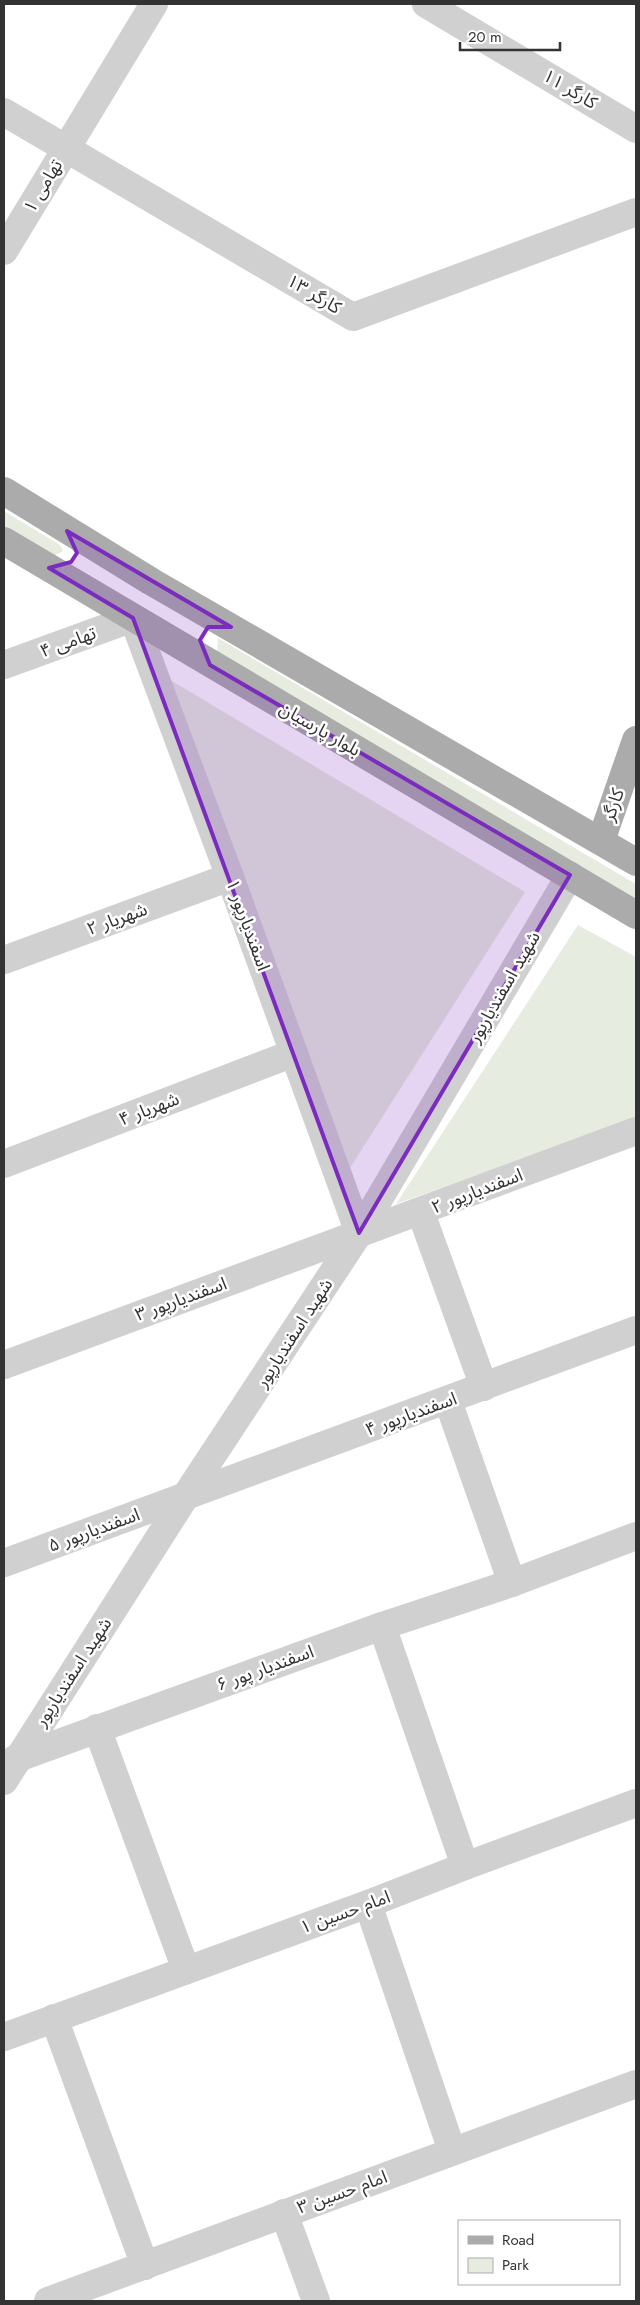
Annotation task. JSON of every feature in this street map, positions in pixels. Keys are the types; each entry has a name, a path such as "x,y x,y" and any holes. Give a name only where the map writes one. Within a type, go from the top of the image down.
{"main road":[{"path":"4,492 152,582 636,862"},
{"path":"49,568 71,562 77,553 68,531"},
{"name":"بلوار پارسیان","path":"4,541 210,665 636,915"},
{"path":"132,618 152,582"},
{"path":"210,665 200,640 208,627 231,627"},
{"name":"کارگر","path":"600,842 636,740"}],"street":[{"name":"تهامی ۱","path":"4,251 154,4"},
{"name":"کارگر ۱۱","path":"426,4 636,129"},
{"path":"4,112 67,147"},
{"name":"کارگر ۱۳","path":"67,147 353,317 636,212"},
{"name":"تهامی ۴","path":"4,665 132,618"},
{"name":"اسفندیارپور ۱","path":"132,618 230,877 359,1234"},
{"name":"شهید اسفندیارپور","path":"4,1781 12,1760 359,1234 570,875"},
{"name":"شهریار ۲","path":"4,960 230,877"},
{"name":"شهریار ۴","path":"4,1164 294,1053"},
{"name":"اسفندیارپور ۲","path":"359,1234 421,1213 636,1131"},
{"path":"421,1213 484,1387"},
{"name":"اسفندیارپور ۳","path":"4,1365 359,1234"},
{"name":"اسفندیارپور ۴","path":"185,1497 636,1330"},
{"path":"448,1401 512,1583"},
{"name":"اسفندیارپور ۵","path":"4,1563 185,1497"},
{"name":"اسفندیار پور ۶","path":"12,1760 382,1626 512,1583 636,1536"},
{"path":"382,1626 465,1866"},
{"path":"97,1728 186,1970"},
{"name":"امام حسین ۱","path":"4,2037 368,1904 636,1803"},
{"path":"368,1904 452,2150"},
{"path":"54,2018 145,2266"},
{"name":"امام حسین ۳","path":"48,2301 452,2150 636,2084"},
{"path":"284,2213 316,2301"}],"highlighted area":[{"path":"67,531 231,627 208,627 200,640 210,665 570,875 359,1233 133,618 49,568 71,562 77,553"}],"green space":[{"path":"4,511 60,545 63,551 51,557 4,528"},
{"path":"218,638 636,884 636,899 217,653"},
{"path":"167,678 525,892 350,1168"},
{"path":"578,925 636,957 636,1119 396,1204"}]}
